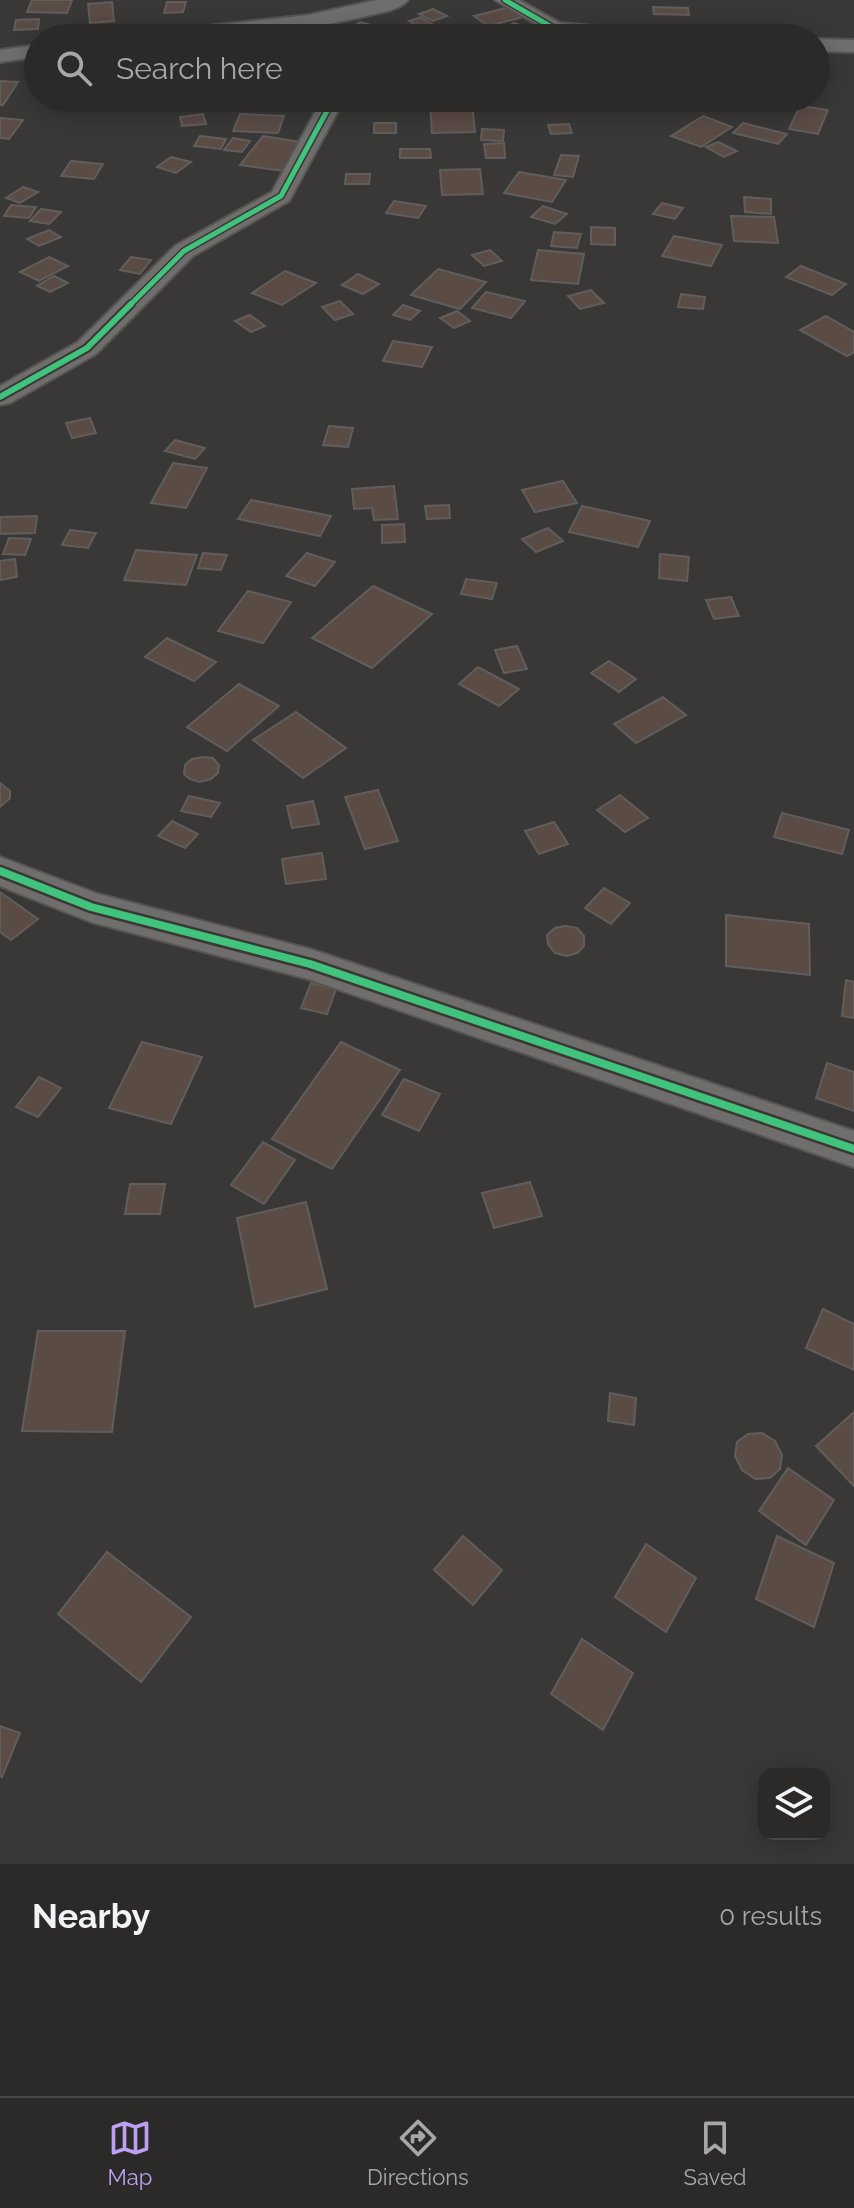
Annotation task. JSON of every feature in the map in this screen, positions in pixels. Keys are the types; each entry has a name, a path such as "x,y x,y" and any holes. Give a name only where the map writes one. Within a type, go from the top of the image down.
{"street":[{"path":"324,24 398,0"},
{"path":"505,0 546,24"},
{"path":"830,45 854,46"},
{"path":"0,56 24,53"},
{"path":"0,397 87,348 184,251 281,196 326,112"},
{"path":"0,871 91,907 310,964 854,1149"}],"building":[{"path":"32,0 72,0 67,13 27,12"},
{"path":"112,2 114,21 90,23 88,4"},
{"path":"167,2 186,2 183,12 164,13"},
{"path":"509,7 523,17 485,24 474,16"},
{"path":"653,7 688,8 689,15 654,14"},
{"path":"433,9 447,16 433,21 419,14"},
{"path":"421,17 432,24 414,24 409,21"},
{"path":"39,19 38,24 24,24 24,30 14,30 16,20"},
{"path":"0,81 18,82 3,105 0,105"},
{"path":"431,112 473,112 475,132 432,133"},
{"path":"797,112 827,112 818,134 789,129"},
{"path":"203,114 206,124 182,126 180,117"},
{"path":"240,114 284,116 278,133 233,131"},
{"path":"703,116 732,127 701,147 671,136"},
{"path":"0,118 23,120 9,139 0,138"},
{"path":"374,123 396,123 396,133 374,133"},
{"path":"743,123 787,134 778,144 733,133"},
{"path":"569,124 572,133 551,134 548,125"},
{"path":"482,129 504,130 503,141 481,140"},
{"path":"200,136 226,139 221,149 194,146"},
{"path":"263,136 306,143 284,171 240,165"},
{"path":"233,138 250,141 242,152 224,150"},
{"path":"718,142 737,151 724,157 706,147"},
{"path":"504,143 505,158 486,158 484,144"},
{"path":"400,149 430,149 431,158 400,158"},
{"path":"561,155 579,156 573,177 554,175"},
{"path":"171,157 191,162 176,173 157,167"},
{"path":"71,161 103,164 94,179 61,176"},
{"path":"480,169 483,194 442,195 440,170"},
{"path":"519,172 566,180 552,202 504,193"},
{"path":"346,174 370,174 369,184 345,184"},
{"path":"23,187 38,192 20,203 6,198"},
{"path":"744,197 771,199 771,214 745,212"},
{"path":"394,201 426,206 418,218 386,213"},
{"path":"662,203 683,208 675,219 653,214"},
{"path":"11,205 36,207 29,218 4,216"},
{"path":"543,206 567,214 555,224 531,217"},
{"path":"41,209 61,212 49,224 30,221"},
{"path":"731,216 774,217 778,243 734,241"},
{"path":"591,227 615,228 615,245 591,244"},
{"path":"49,230 61,237 39,246 27,239"},
{"path":"554,232 581,234 577,248 551,246"},
{"path":"674,236 722,245 711,266 662,256"},
{"path":"490,250 502,261 484,266 472,255"},
{"path":"538,250 584,254 578,284 531,280"},
{"path":"49,257 68,266 39,281 20,272"},
{"path":"131,257 151,260 140,274 120,270"},
{"path":"801,266 846,284 832,295 786,277"},
{"path":"438,269 486,282 460,309 411,295"},
{"path":"285,271 316,283 282,305 252,293"},
{"path":"358,274 379,284 363,294 342,285"},
{"path":"54,276 68,283 50,292 37,286"},
{"path":"591,290 604,303 580,309 568,296"},
{"path":"486,292 525,301 511,318 472,308"},
{"path":"681,294 705,297 703,309 678,307"},
{"path":"340,301 353,314 335,320 322,307"},
{"path":"403,305 420,311 410,320 393,315"},
{"path":"457,311 470,321 454,328 440,318"},
{"path":"250,315 265,326 251,332 235,321"},
{"path":"826,316 854,332 854,352 847,356 800,330"},
{"path":"393,341 432,347 422,367 383,361"},
{"path":"90,418 96,433 72,438 66,423"},
{"path":"329,426 353,428 348,447 323,445"},
{"path":"175,440 205,448 195,459 165,451"},
{"path":"173,463 207,468 186,508 151,503"},
{"path":"563,481 577,503 535,512 522,490"},
{"path":"394,486 398,519 374,520 372,508 354,509 352,489"},
{"path":"251,500 331,516 320,536 238,519"},
{"path":"449,505 450,518 427,519 425,506"},
{"path":"582,506 650,521 638,547 569,532"},
{"path":"37,516 35,533 0,534 0,517"},
{"path":"404,524 405,542 382,543 382,525"},
{"path":"548,528 563,541 536,552 522,539"},
{"path":"70,530 96,533 88,548 62,545"},
{"path":"9,538 31,539 25,555 3,554"},
{"path":"136,550 197,555 186,585 124,580"},
{"path":"203,553 227,555 221,570 198,568"},
{"path":"307,553 335,562 315,586 286,576"},
{"path":"660,554 689,557 687,581 659,578"},
{"path":"15,559 17,577 0,580 0,561"},
{"path":"466,579 497,583 492,599 461,594"},
{"path":"373,586 432,614 372,668 312,638"},
{"path":"248,591 291,602 263,643 218,631"},
{"path":"731,597 739,616 714,619 706,600"},
{"path":"167,638 216,662 194,681 145,657"},
{"path":"517,646 527,669 504,673 495,650"},
{"path":"609,661 636,679 619,692 591,673"},
{"path":"478,667 519,689 499,706 459,684"},
{"path":"239,684 279,706 227,751 187,727"},
{"path":"663,697 686,715 636,743 614,724"},
{"path":"296,712 346,748 303,778 253,740"},
{"path":"213,758 219,765 218,773 200,782 190,779 184,774 185,765 192,759"},
{"path":"0,783 10,791 10,798 0,807"},
{"path":"378,790 398,841 365,849 345,797"},
{"path":"620,795 648,818 625,832 597,810"},
{"path":"189,796 220,803 211,817 181,811"},
{"path":"313,801 319,824 292,828 287,806"},
{"path":"782,813 849,830 842,854 774,837"},
{"path":"172,821 198,834 185,848 158,836"},
{"path":"554,822 568,844 539,854 525,831"},
{"path":"322,853 326,879 286,884 282,859"},
{"path":"604,888 630,903 611,924 585,908"},
{"path":"0,892 38,919 11,940 0,932"},
{"path":"726,915 809,924 810,975 726,966"},
{"path":"555,928 577,928 584,936 584,946 577,953 567,956 555,953 548,944 547,935"},
{"path":"846,980 854,982 854,1018 842,1016"},
{"path":"311,983 336,989 327,1014 301,1008"},
{"path":"142,1042 202,1057 171,1124 109,1108"},
{"path":"341,1042 400,1070 332,1169 272,1139"},
{"path":"827,1063 854,1072 854,1111 816,1098"},
{"path":"39,1077 61,1088 38,1117 16,1107"},
{"path":"404,1079 440,1094 419,1131 382,1115"},
{"path":"263,1142 295,1160 264,1204 231,1185"},
{"path":"530,1182 542,1216 494,1228 482,1193"},
{"path":"130,1184 165,1184 160,1214 125,1214"},
{"path":"306,1202 327,1289 255,1307 237,1218"},
{"path":"823,1309 854,1324 854,1370 806,1348"},
{"path":"38,1331 125,1331 112,1432 22,1431"},
{"path":"610,1393 636,1398 634,1425 608,1421"},
{"path":"854,1412 854,1486 816,1446"},
{"path":"762,1433 775,1441 782,1455 780,1469 770,1478 755,1479 742,1470 735,1456 737,1442 748,1434"},
{"path":"788,1468 834,1500 806,1545 759,1511"},
{"path":"463,1536 502,1570 473,1605 434,1570"},
{"path":"777,1536 834,1563 814,1627 756,1599"},
{"path":"646,1544 696,1578 666,1632 615,1597"},
{"path":"107,1552 191,1617 141,1682 58,1614"},
{"path":"582,1639 633,1673 603,1730 551,1694"},
{"path":"0,1726 20,1733 2,1777 0,1776"}],"cycle path":[{"path":"505,0 546,24"},
{"path":"0,397 87,348 184,251 281,196 326,112"},
{"path":"0,871 91,907 310,964 854,1149"}]}
